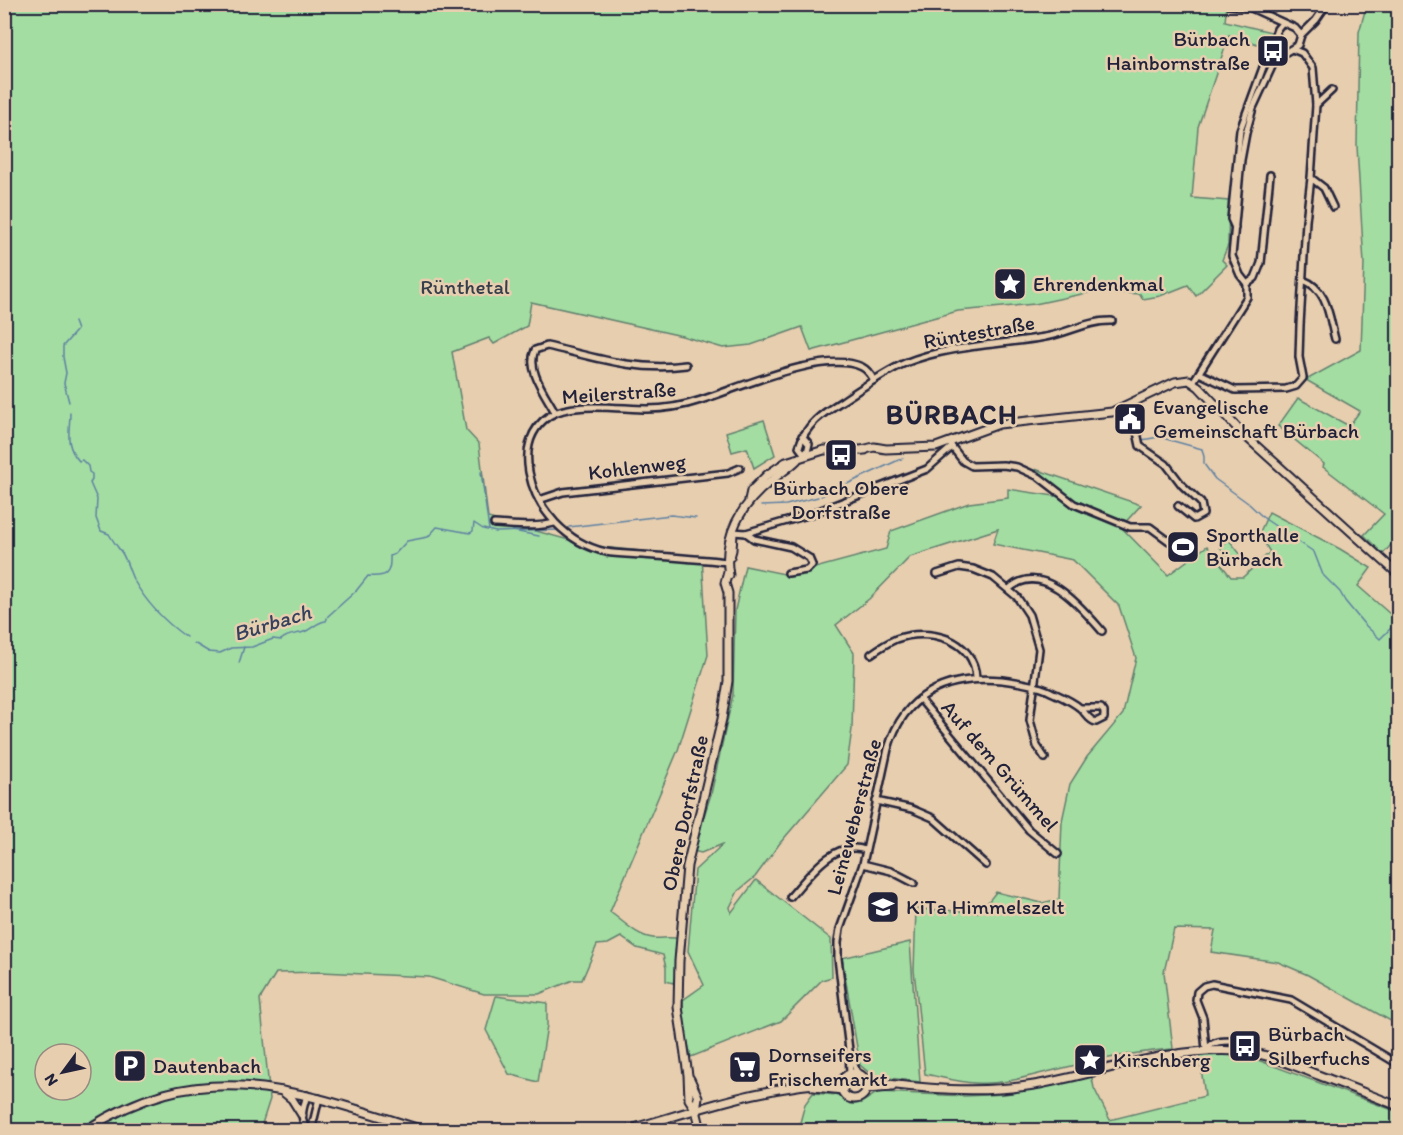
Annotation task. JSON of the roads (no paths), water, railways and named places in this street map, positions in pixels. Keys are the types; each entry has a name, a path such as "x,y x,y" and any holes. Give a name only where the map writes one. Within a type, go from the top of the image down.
{"street":[{"path":"1276,58 1298,45 1301,35 1316,20 1327,4"},
{"path":"1228,5 1249,7 1295,28 1301,35"},
{"path":"1236,229 1231,219 1240,130 1276,32 1282,23"},
{"path":"1276,32 1276,58 1253,108 1241,160 1232,256 1240,275 1247,284 1247,297 1193,382 1241,432 1398,574"},
{"path":"1199,373 1235,390 1287,390 1296,386 1304,378 1299,357 1306,221 1316,105 1313,68 1302,53 1292,49"},
{"path":"1316,105 1332,90"},
{"path":"1247,284 1255,278 1261,263 1270,175"},
{"path":"1311,178 1324,188 1333,207"},
{"path":"1303,280 1311,283 1324,298 1335,339"},
{"name":"Rüntestraße","path":"810,455 799,447 802,436 819,416 874,380 904,364 940,353 1048,337 1097,322 1112,321"},
{"path":"555,412 536,376 532,362 535,350 540,347 547,346 631,366 663,368 686,365"},
{"name":"Meilerstraße","path":"728,562 606,552 579,542 554,523 539,501 530,479 527,456 534,431 555,412 579,408 650,410 685,405 781,372 829,363 861,366 874,380"},
{"name":"Obere Dorfstraße","path":"733,532 746,533 811,514 927,469 949,445 959,439 963,440 1013,421 1112,412 1175,382 1185,380 1193,382"},
{"path":"1131,404 1140,446 1166,464 1182,485 1201,503 1203,514 1194,519 1178,506"},
{"path":"949,445 963,461 972,465 1017,467 1039,477 1074,504 1130,527 1150,527 1169,541"},
{"name":"Obere Dorfstraße","path":"701,1131 696,1110 698,1097 688,1075 678,1007 682,911 690,851 727,690 730,582 728,562 738,516 749,501 751,491 767,475 786,462 824,450 834,452 874,447 924,448 949,445"},
{"name":"Kohlenweg","path":"539,501 563,492 728,473 740,468"},
{"path":"494,524 520,526 554,523"},
{"path":"746,533 754,539 791,547 809,558 812,565 807,570 788,573"},
{"path":"937,574 965,567 993,577 1009,589 1029,615 1038,641 1038,659 1030,720 1037,747 1045,758"},
{"path":"1009,589 1016,582 1030,579 1054,586 1067,594 1102,631"},
{"path":"871,654 894,640 919,634 937,635 949,639 968,653 976,670 976,678"},
{"name":"Leineweberstraße","path":"854,1074 849,1050 838,942 840,929 862,864 892,734 910,706 939,686 976,678 1011,681 1034,686 1081,708"},
{"name":"Auf dem Grümmel","path":"920,699 1029,830 1058,854"},
{"path":"876,801 912,809 933,818 986,865"},
{"path":"790,897 832,855 846,848 865,849"},
{"path":"862,864 891,871 914,883"},
{"path":"1206,1050 1203,1018 1196,1000 1197,992 1204,986 1212,984 1291,1000 1398,1064"},
{"path":"1206,1050 1216,1042 1240,1041"},
{"path":"627,1131 756,1094 809,1086 842,1086 854,1074 867,1085 963,1090 1007,1089 1062,1079 1154,1056 1206,1050 1242,1051 1267,1057 1398,1106"},
{"path":"86,1131 106,1117 135,1104 167,1094 213,1085 248,1086 307,1095 423,1131"},
{"path":"842,1086 848,1096 855,1098 863,1095 867,1085"},
{"path":"280,1090 292,1099 302,1115 307,1131"},
{"path":"302,1115 307,1095"},
{"path":"313,1131 318,1098"}],"waterway":[{"path":"1257,4 1275,9"},
{"name":"Bürbach","path":"69,402 64,383 66,373 63,346 77,330 74,322"},
{"name":"Bürbach","path":"70,412 71,449 79,461 82,460 88,466 92,474 90,483 97,499 96,518 101,531 109,534 122,553 133,579 150,604 186,637"},
{"name":"Bürbach","path":"998,417 1007,414"},
{"name":"Bürbach","path":"1138,416 1142,440 1159,437 1202,449 1204,464 1215,479 1248,503 1265,519 1314,552 1323,575 1340,592 1364,624 1380,639 1392,627 1398,628"},
{"name":"Bürbach","path":"821,496 903,458"},
{"path":"481,472 489,530"},
{"name":"Bürbach","path":"761,506 786,505 818,497"},
{"name":"Bürbach","path":"569,527 671,515 696,518"},
{"name":"Bürbach","path":"194,643 209,652 220,653 231,648 252,647 273,639 281,640 289,635 307,631 326,621 328,616 356,591 368,576 386,574 390,556 395,554 407,541 428,537 437,527 470,533 473,531 474,523 483,529 496,532 558,530"},
{"name":"Bürbach","path":"513,531 539,536"},
{"path":"239,663 244,647"}],"place":[{"name":"Bürbach Hainbornstraße","path":"1273,51"},
{"name":"Ehrendenkmal","path":"1010,284"},
{"name":"Evangelische Gemeinschaft Bürbach","path":"1130,419"},
{"name":"Bürbach Obere Dorfstraße","path":"841,455"},
{"name":"Sporthalle Bürbach","path":"1183,547"},
{"name":"KiTa Himmelszelt","path":"883,907"},
{"name":"Bürbach Silberfuchs","path":"1245,1046"},
{"name":"Kirschberg","path":"1090,1060"},
{"name":"Dautenbach","path":"130,1066"},
{"name":"Dornseifers Frischemarkt","path":"745,1067"}],"district":[{"name":"BÜRBACH","path":"952,415"}],"park label":[{"name":"Rünthetal","path":"465,287"}]}
